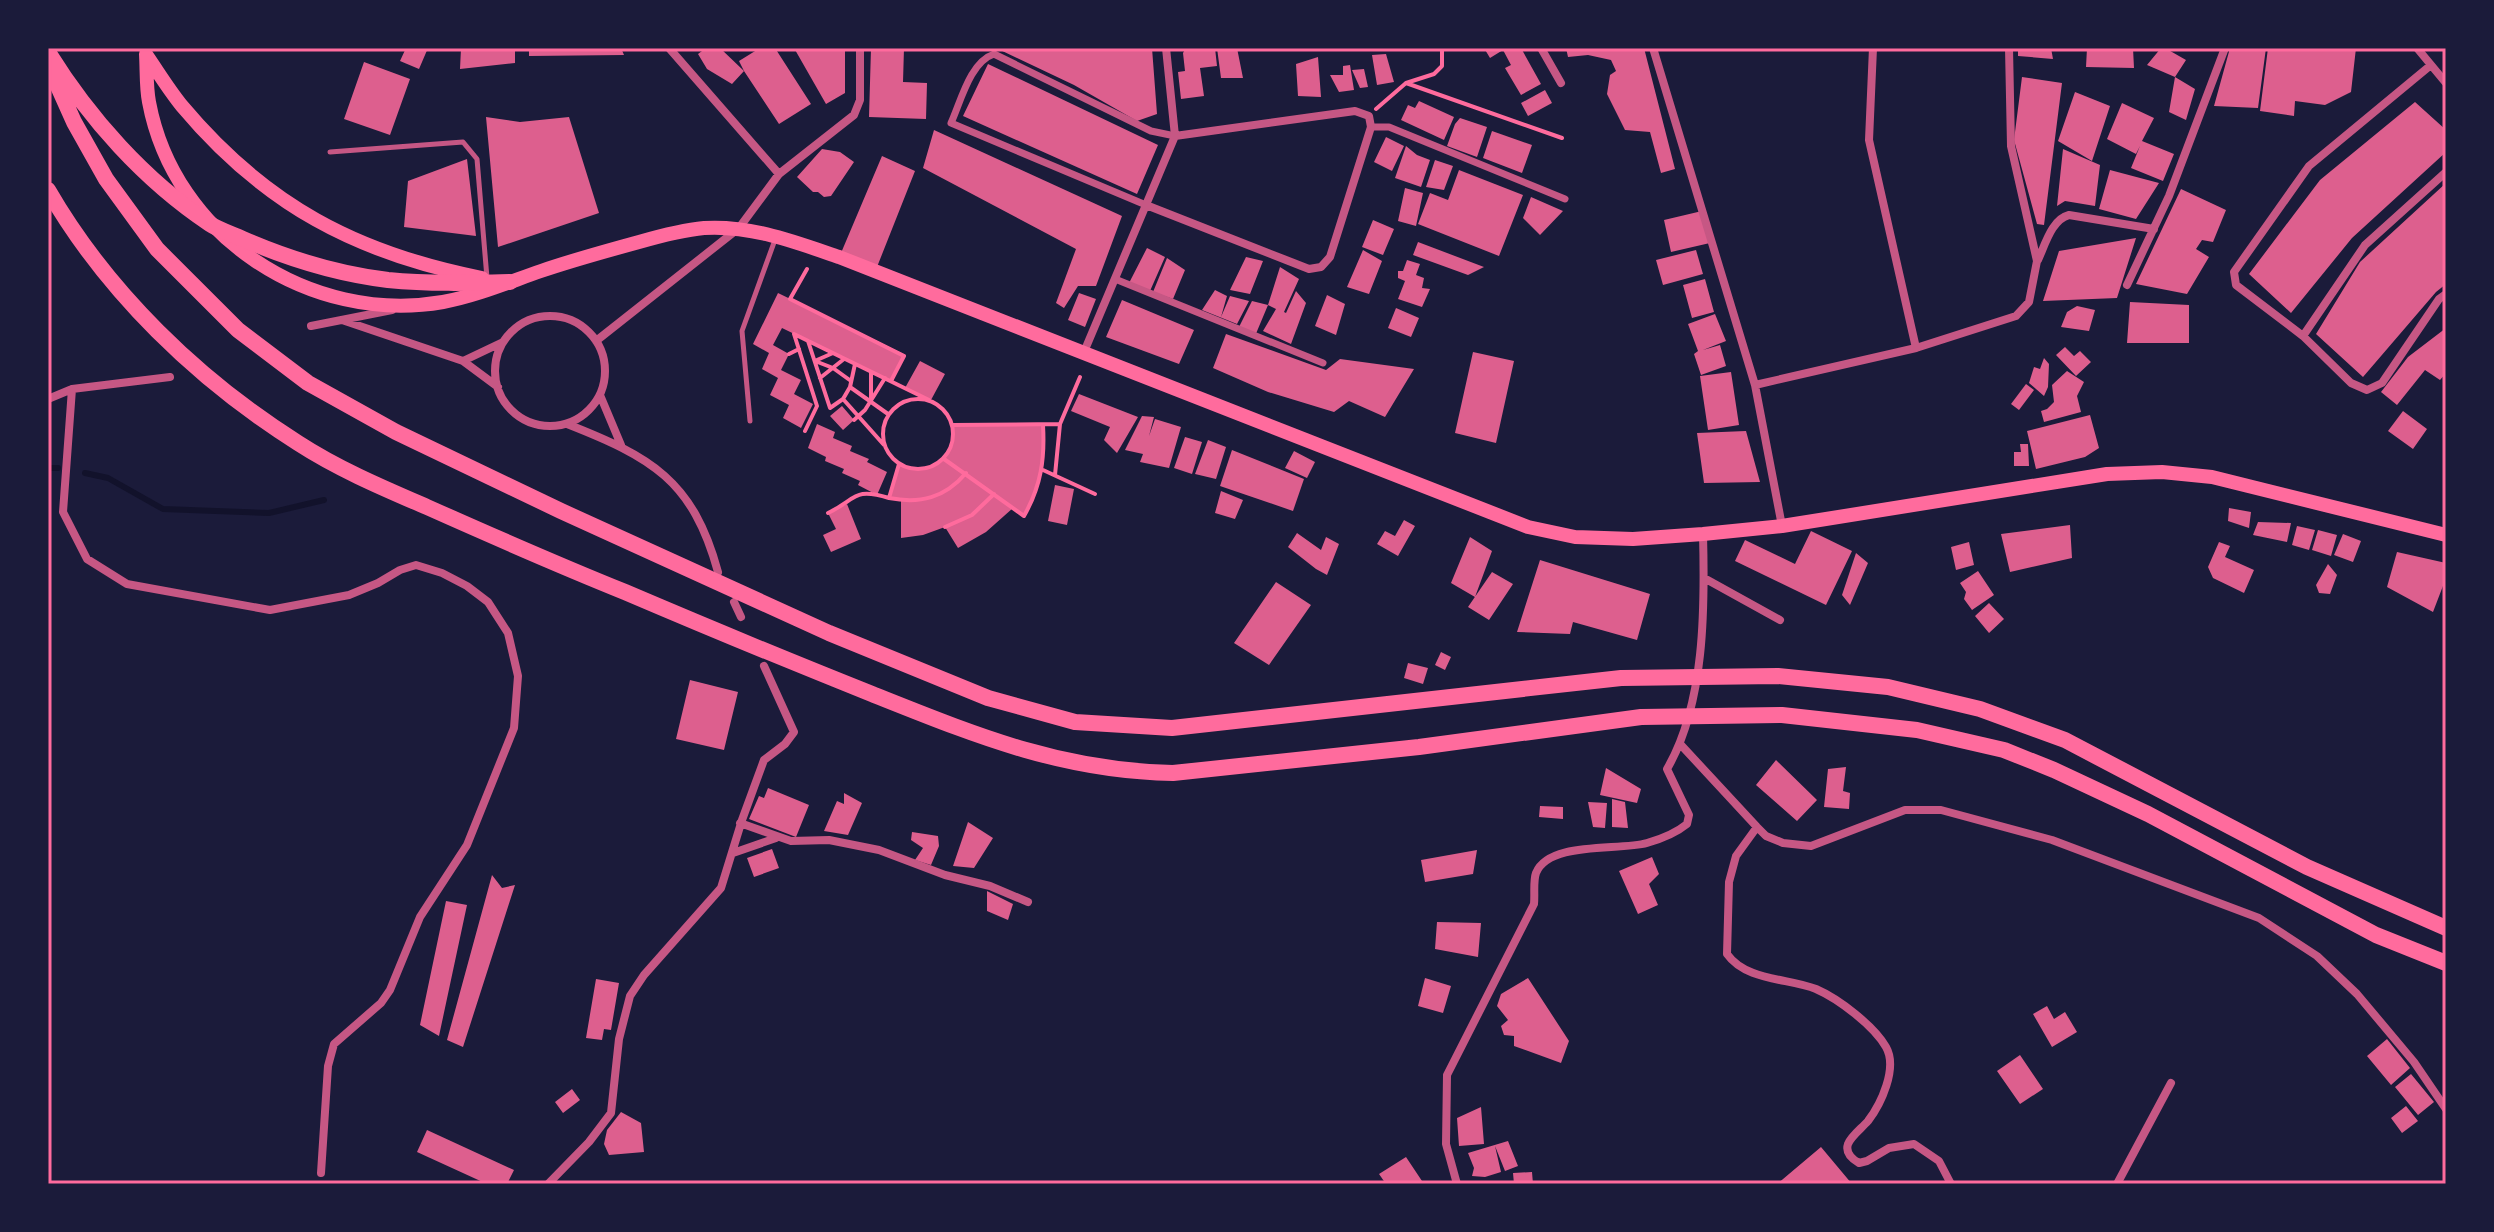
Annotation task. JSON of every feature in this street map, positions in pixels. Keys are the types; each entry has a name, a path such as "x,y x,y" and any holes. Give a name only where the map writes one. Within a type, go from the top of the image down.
{"highway":[{"path":"48,52 94,118 130,157 169,193 211,225 268,250 327,269 387,280 510,282"},
{"path":"48,64 74,122 106,179 157,249 238,330 308,383 396,432 561,511 829,633 988,698 1075,722 1172,728 1621,678 1778,676 1888,687 1980,709 2065,740 2307,867 2446,928"},
{"path":"48,190 60,211 126,299 213,383 298,444 358,477 519,548 987,740 1080,764 1133,772 1173,773 1419,747 1641,717 1782,715 1917,730 2004,750 2054,770 2148,814 2376,935 2446,963"}],"main road":[{"path":"145,51 149,101 162,146 183,188 211,225 244,254 281,278 322,295 365,304 408,305 444,301 667,234 702,228 739,228 839,257 1528,527 1590,538 1633,539 1703,534 1782,526 2107,474 2162,472 2212,477 2446,535"},
{"path":"145,51 180,104 221,149 267,188 317,221 371,248 414,262 510,282"}],"street":[{"path":"669,48 779,174"},
{"path":"596,341 739,228 779,174 854,115 860,100 860,48"},
{"path":"1084,352 1175,136 1166,48"},
{"path":"1541,48 1561,83"},
{"path":"1653,48 1755,385 1782,526"},
{"path":"1873,48 1869,140 1916,348"},
{"path":"2009,48 2011,146 2037,261"},
{"path":"2127,285 2180,169 2225,48"},
{"path":"2417,48 2446,83"},
{"path":"994,54 1151,131 1175,136 1355,111 1369,116 1371,127 1330,257 1321,267 1309,269 1146,205 951,123 983,58 994,54"},
{"path":"2431,65 2309,166 2234,272 2236,285 2303,336 2351,383 2367,390 2382,383 2439,299 2446,294"},
{"path":"1371,127 1389,127 1565,199"},
{"path":"2303,336 2365,245 2446,172"},
{"path":"1755,385 1916,348 2016,316 2029,302 2037,261 2061,217 2069,215 2154,229"},
{"path":"1115,279 1323,363"},
{"path":"311,326 408,305"},
{"path":"463,361 503,342 523,323 550,316 576,323 596,341 603,357 605,377 600,395 586,413 567,424 533,424 518,416 505,403 498,388 496,364 503,342"},
{"path":"342,320 463,361 498,388"},
{"path":"48,399 72,389 170,377"},
{"path":"72,389 63,512 87,559 127,584 270,610 349,595 416,565 442,573 467,586 488,602 508,633 518,676 514,728 467,845 420,917 390,990 381,1003 334,1044 328,1066 321,1173"},
{"path":"600,395 621,445"},
{"path":"567,424 621,445 675,484 695,510 710,540 718,572"},
{"path":"1457,1184 1446,1144 1447,1075 1534,904 1537,873 1548,857 1566,851 1647,843 1687,824 1689,815 1667,769 1681,745 1701,650 1703,534"},
{"path":"1704,578 1780,620"},
{"path":"734,602 741,617"},
{"path":"548,1184 589,1142 611,1113 619,1039 630,996 644,975 721,888 740,823 764,760 785,744 794,732 764,666"},
{"path":"1681,745 1766,836 1783,843 1811,846 1905,810 1941,810 2052,840 2259,918 2317,956 2357,994 2414,1062 2446,1109"},
{"path":"740,823 791,841 829,840 879,850 945,875 990,886 1028,902"},
{"path":"1757,827 1736,856 1729,882 1727,954 1741,968 1818,990 1864,1020 1888,1049 1889,1083 1870,1118 1848,1143 1847,1151 1851,1159 1859,1163 1889,1148 1914,1144 1939,1161 1951,1184"},
{"path":"733,853 777,837"},
{"path":"2117,1184 2171,1083"}],"lane":[{"path":"330,152 463,142 477,159 488,279"},
{"path":"750,421 742,331 776,237"}],"path":[{"path":"1369,116 1406,83 1434,74 1442,66 1442,48"},
{"path":"1406,83 1562,138"},
{"path":"807,269 790,299 904,356 856,419"},
{"path":"805,431 817,406 794,334 940,405 953,425 954,437 944,459 922,469 910,469 899,464 856,419 843,399"},
{"path":"808,341 830,408 843,399 851,384 855,364"},
{"path":"789,354 799,349"},
{"path":"815,361 833,353"},
{"path":"820,378 845,359"},
{"path":"815,361 833,368 888,414"},
{"path":"871,372 871,401"},
{"path":"801,380 807,373"},
{"path":"1055,475 1060,424 1080,377"},
{"path":"809,402 813,393"},
{"path":"885,446 884,424 888,414 906,400 929,400"},
{"path":"953,425 1060,424"},
{"path":"944,459 1024,516 1032,503 1043,470 1043,425"},
{"path":"889,498 899,464"},
{"path":"1043,470 1095,494"},
{"path":"828,513 847,504 853,495 860,493 928,500 949,489 966,473"},
{"path":"945,527 972,515 994,494"}],"building":[{"path":"406,48 428,48 419,69 400,61"},
{"path":"461,48 515,48 515,63 460,69"},
{"path":"529,48 621,48 624,55 529,56"},
{"path":"706,48 720,48 744,71 732,84 707,69 698,54"},
{"path":"760,48 775,48 811,104 779,124 739,61"},
{"path":"794,48 845,48 845,93 826,104"},
{"path":"871,48 904,48 903,82 927,83 926,119 869,117"},
{"path":"996,48 1152,48 1157,114 1137,121 1074,85"},
{"path":"1186,48 1215,48 1217,66 1200,68 1204,96 1181,99 1178,72 1185,71 1183,53"},
{"path":"1217,48 1237,48 1243,78 1221,78"},
{"path":"1484,48 1521,48 1541,84 1521,95 1505,68 1511,65 1503,50 1490,58"},
{"path":"1566,48 1644,48 1675,169 1661,173 1650,132 1625,130 1607,94 1610,75 1616,71 1611,60 1588,55 1568,57"},
{"path":"2018,48 2051,48 2053,59 2018,56"},
{"path":"2087,48 2133,48 2134,68 2086,67"},
{"path":"2161,48 2186,60 2175,77 2147,65"},
{"path":"2230,48 2266,48 2258,108 2214,106"},
{"path":"2268,48 2356,48 2351,92 2325,105 2295,101 2294,116 2260,111"},
{"path":"1386,54 1394,82 1377,85 1372,55"},
{"path":"1318,57 1321,97 1298,96 1296,64"},
{"path":"364,62 410,79 390,135 344,119"},
{"path":"988,64 1158,145 1137,194 963,116"},
{"path":"1350,65 1354,90 1339,92 1330,75 1343,75 1343,66"},
{"path":"1364,69 1368,87 1360,88 1352,70"},
{"path":"2022,77 2062,83 2044,225 2037,224 2014,140"},
{"path":"2175,77 2195,89 2186,120 2169,112"},
{"path":"1545,90 1552,103 1528,116 1521,103"},
{"path":"2075,92 2110,106 2092,161 2058,141"},
{"path":"1419,101 1454,117 1444,140 1401,120 1408,105 1415,108"},
{"path":"2415,102 2446,130 2446,152 2352,238 2291,313 2249,274 2320,180"},
{"path":"2122,103 2154,118 2142,141 2174,154 2163,181 2131,168 2140,146 2136,154 2107,139"},
{"path":"486,117 520,122 569,117 599,213 498,247"},
{"path":"1460,118 1487,127 1477,157 1447,146"},
{"path":"934,130 1122,216 1096,286 1078,286 1064,308 1056,303 1076,249 923,168"},
{"path":"1492,131 1532,145 1522,173 1483,158"},
{"path":"1386,137 1404,146 1392,171 1374,162"},
{"path":"1406,146 1430,160 1421,187 1395,178"},
{"path":"822,149 840,152 854,162 831,196 824,197 813,192 797,177"},
{"path":"2063,149 2100,165 2095,206 2065,201 2057,206"},
{"path":"882,156 915,171 877,267 841,253"},
{"path":"467,159 476,236 404,227 408,181"},
{"path":"1435,160 1453,166 1444,190 1426,187"},
{"path":"1459,170 1523,195 1499,256 1418,224 1430,193 1448,200"},
{"path":"2110,170 2159,183 2136,219 2099,209"},
{"path":"2446,183 2446,284 2363,377 2316,334 2360,262"},
{"path":"1405,188 1423,193 1416,226 1398,221"},
{"path":"2181,189 2226,210 2213,242 2202,240 2196,249 2209,257 2187,294 2136,284"},
{"path":"1531,197 1563,211 1540,235 1523,218"},
{"path":"1702,211 1710,243 1671,252 1664,220"},
{"path":"1373,220 1394,229 1383,255 1362,247"},
{"path":"2136,238 2117,298 2043,301 2059,251"},
{"path":"1418,242 1484,267 1468,275 1413,255"},
{"path":"1147,248 1165,257 1150,291 1128,285"},
{"path":"1363,250 1382,261 1369,294 1347,287"},
{"path":"1696,250 1703,274 1663,285 1656,260"},
{"path":"1246,257 1263,261 1250,294 1230,290"},
{"path":"1167,258 1185,270 1173,299 1153,292"},
{"path":"1407,260 1420,264 1416,275 1424,278 1422,288 1430,289 1422,307 1398,299 1405,281 1398,278 1398,271 1403,271"},
{"path":"1280,267 1299,279 1284,312 1296,291 1306,303 1291,344 1263,331 1276,309 1268,305"},
{"path":"1705,279 1714,312 1692,318 1683,285"},
{"path":"1215,290 1227,296 1221,317 1230,296 1249,301 1237,324 1202,310"},
{"path":"778,293 906,355 891,381 782,328 773,345 789,354 781,370 801,380 794,394 813,404 801,428 783,418 789,405 770,395 778,378 762,369 769,353 753,344"},
{"path":"1079,293 1096,299 1085,327 1068,320"},
{"path":"1327,295 1345,304 1336,335 1315,326"},
{"path":"1122,300 1194,330 1179,364 1106,337"},
{"path":"1252,301 1268,305 1255,336 1238,329"},
{"path":"2130,302 2189,305 2189,343 2127,343"},
{"path":"2077,306 2095,310 2089,331 2061,327 2067,312"},
{"path":"1396,308 1419,318 1411,337 1388,328"},
{"path":"1715,314 1726,341 1703,350 1720,345 1726,366 1701,375 1694,354 1698,351 1688,324"},
{"path":"2446,328 2446,373 2440,380 2425,370 2397,405 2381,392 2408,357"},
{"path":"1226,334 1326,370 1340,359 1414,369 1385,417 1349,401 1334,412 1268,392 1213,368"},
{"path":"2065,347 2074,356 2080,351 2091,362 2076,376 2056,355"},
{"path":"1473,352 1514,361 1496,443 1455,433"},
{"path":"2044,358 2049,364 2048,387 2044,396 2029,383 2034,367 2040,369"},
{"path":"920,361 945,374 931,400 905,388"},
{"path":"2067,371 2084,382 2077,396 2081,412 2044,422 2041,411 2054,402 2052,385"},
{"path":"1731,372 1739,425 1708,430 1700,376"},
{"path":"2026,384 2034,390 2019,410 2011,404"},
{"path":"1079,394 1138,417 1117,453 1104,440 1110,427 1071,411"},
{"path":"842,406 854,420 843,430 830,416"},
{"path":"2403,411 2427,429 2413,449 2388,431"},
{"path":"2090,415 2099,448 2085,457 2036,469 2027,431"},
{"path":"1142,416 1154,417 1149,436 1155,419 1181,427 1169,468 1140,462 1143,454 1125,450"},
{"path":"817,424 835,432 833,438 852,446 850,451 869,459 867,462 887,472 877,495 858,485 860,481 842,473 844,469 825,461 826,457 808,448"},
{"path":"953,425 1043,425 1043,470 1024,516 1013,508 986,532 958,548 945,527 923,535 901,538 901,501 889,498 899,464 910,469 934,466 950,449 954,437"},
{"path":"1746,431 1760,482 1704,483 1697,433"},
{"path":"1185,437 1202,442 1192,474 1174,468"},
{"path":"1208,440 1226,447 1216,479 1195,474"},
{"path":"2020,444 2028,444 2029,466 2014,466 2014,452 2021,452"},
{"path":"1232,450 1304,479 1293,511 1220,486"},
{"path":"1294,451 1315,462 1307,478 1285,468"},
{"path":"1055,485 1074,489 1067,525 1048,521"},
{"path":"1221,491 1243,500 1235,519 1215,513"},
{"path":"847,504 861,539 831,552 823,535 836,529 828,513"},
{"path":"2229,508 2251,512 2249,528 2228,521"},
{"path":"1404,520 1415,526 1398,556 1377,544 1385,531 1395,536"},
{"path":"2258,522 2291,523 2287,542 2253,535"},
{"path":"2070,525 2072,558 2010,572 2001,534"},
{"path":"2297,526 2315,530 2309,550 2292,545"},
{"path":"2318,530 2337,535 2331,556 2312,550"},
{"path":"1811,531 1852,551 1826,605 1735,561 1745,540 1795,564"},
{"path":"1297,533 1321,550 1326,537 1339,544 1327,575 1288,547"},
{"path":"2343,534 2361,541 2353,562 2334,555"},
{"path":"1470,537 1492,551 1475,597 1451,583"},
{"path":"1969,542 1974,565 1956,570 1951,547"},
{"path":"2219,542 2230,546 2225,557 2254,570 2244,593 2213,578 2208,567"},
{"path":"2397,552 2446,563 2446,578 2433,612 2387,587"},
{"path":"1856,553 1868,563 1850,605 1842,595"},
{"path":"1540,560 1650,594 1637,640 1573,622 1570,634 1517,632"},
{"path":"2328,564 2337,575 2330,594 2319,593 2316,585"},
{"path":"1978,571 1994,595 1972,610 1964,599 1966,592 1960,583"},
{"path":"1492,572 1513,584 1489,620 1468,607"},
{"path":"1276,582 1311,605 1269,665 1234,643"},
{"path":"1989,603 2004,619 1989,633 1975,616"},
{"path":"1441,652 1451,657 1445,670 1435,665"},
{"path":"1408,663 1428,668 1423,684 1404,678"},
{"path":"690,680 738,692 724,750 676,739"},
{"path":"1776,760 1817,800 1797,821 1756,785"},
{"path":"1846,767 1843,791 1850,793 1849,809 1824,807 1828,769"},
{"path":"1606,768 1641,789 1637,803 1600,795"},
{"path":"768,788 809,805 796,837 749,819 759,796 764,798"},
{"path":"844,793 862,803 848,835 824,831 837,801 844,804"},
{"path":"1612,799 1625,802 1628,828 1612,827"},
{"path":"1588,802 1607,803 1605,828 1593,827"},
{"path":"1540,806 1563,807 1563,819 1539,817"},
{"path":"968,822 993,838 974,868 953,866"},
{"path":"912,832 938,836 939,846 931,865 915,860 923,848 911,840"},
{"path":"772,849 779,868 754,877 747,858"},
{"path":"1477,850 1473,874 1425,882 1421,860"},
{"path":"1652,857 1659,874 1649,884 1658,905 1638,914 1619,871"},
{"path":"492,875 502,888 515,885 463,1047 447,1040"},
{"path":"987,891 1013,904 1008,920 987,911"},
{"path":"446,901 467,905 439,1036 420,1025"},
{"path":"1437,922 1481,923 1478,957 1435,949"},
{"path":"1425,978 1451,986 1443,1013 1418,1006"},
{"path":"1528,978 1569,1041 1561,1063 1514,1046 1514,1036 1504,1035 1501,1026 1508,1020 1497,1006 1501,994"},
{"path":"596,979 619,983 611,1030 604,1029 602,1040 586,1038"},
{"path":"2047,1006 2054,1019 2065,1012 2077,1032 2052,1047 2033,1014"},
{"path":"2387,1039 2410,1068 2391,1085 2367,1056"},
{"path":"2020,1055 2043,1089 2020,1104 1997,1071"},
{"path":"2411,1074 2434,1102 2418,1115 2395,1087"},
{"path":"572,1089 580,1100 563,1113 555,1102"},
{"path":"2406,1106 2418,1121 2402,1133 2391,1118"},
{"path":"1481,1107 1484,1144 1459,1146 1457,1118"},
{"path":"621,1112 641,1123 644,1152 609,1155 604,1144 607,1130"},
{"path":"427,1130 514,1170 507,1184 487,1184 417,1152"},
{"path":"1508,1141 1518,1166 1505,1171 1495,1146 1501,1172 1485,1177 1472,1176 1474,1168 1468,1153"},
{"path":"1821,1147 1852,1184 1777,1184"},
{"path":"1406,1157 1424,1184 1386,1184 1379,1174"},
{"path":"1532,1172 1533,1184 1514,1184 1513,1173"}],"waterway":[{"path":"48,468 58,468"},
{"path":"85,473 108,478 163,509 269,513 324,500"}]}
